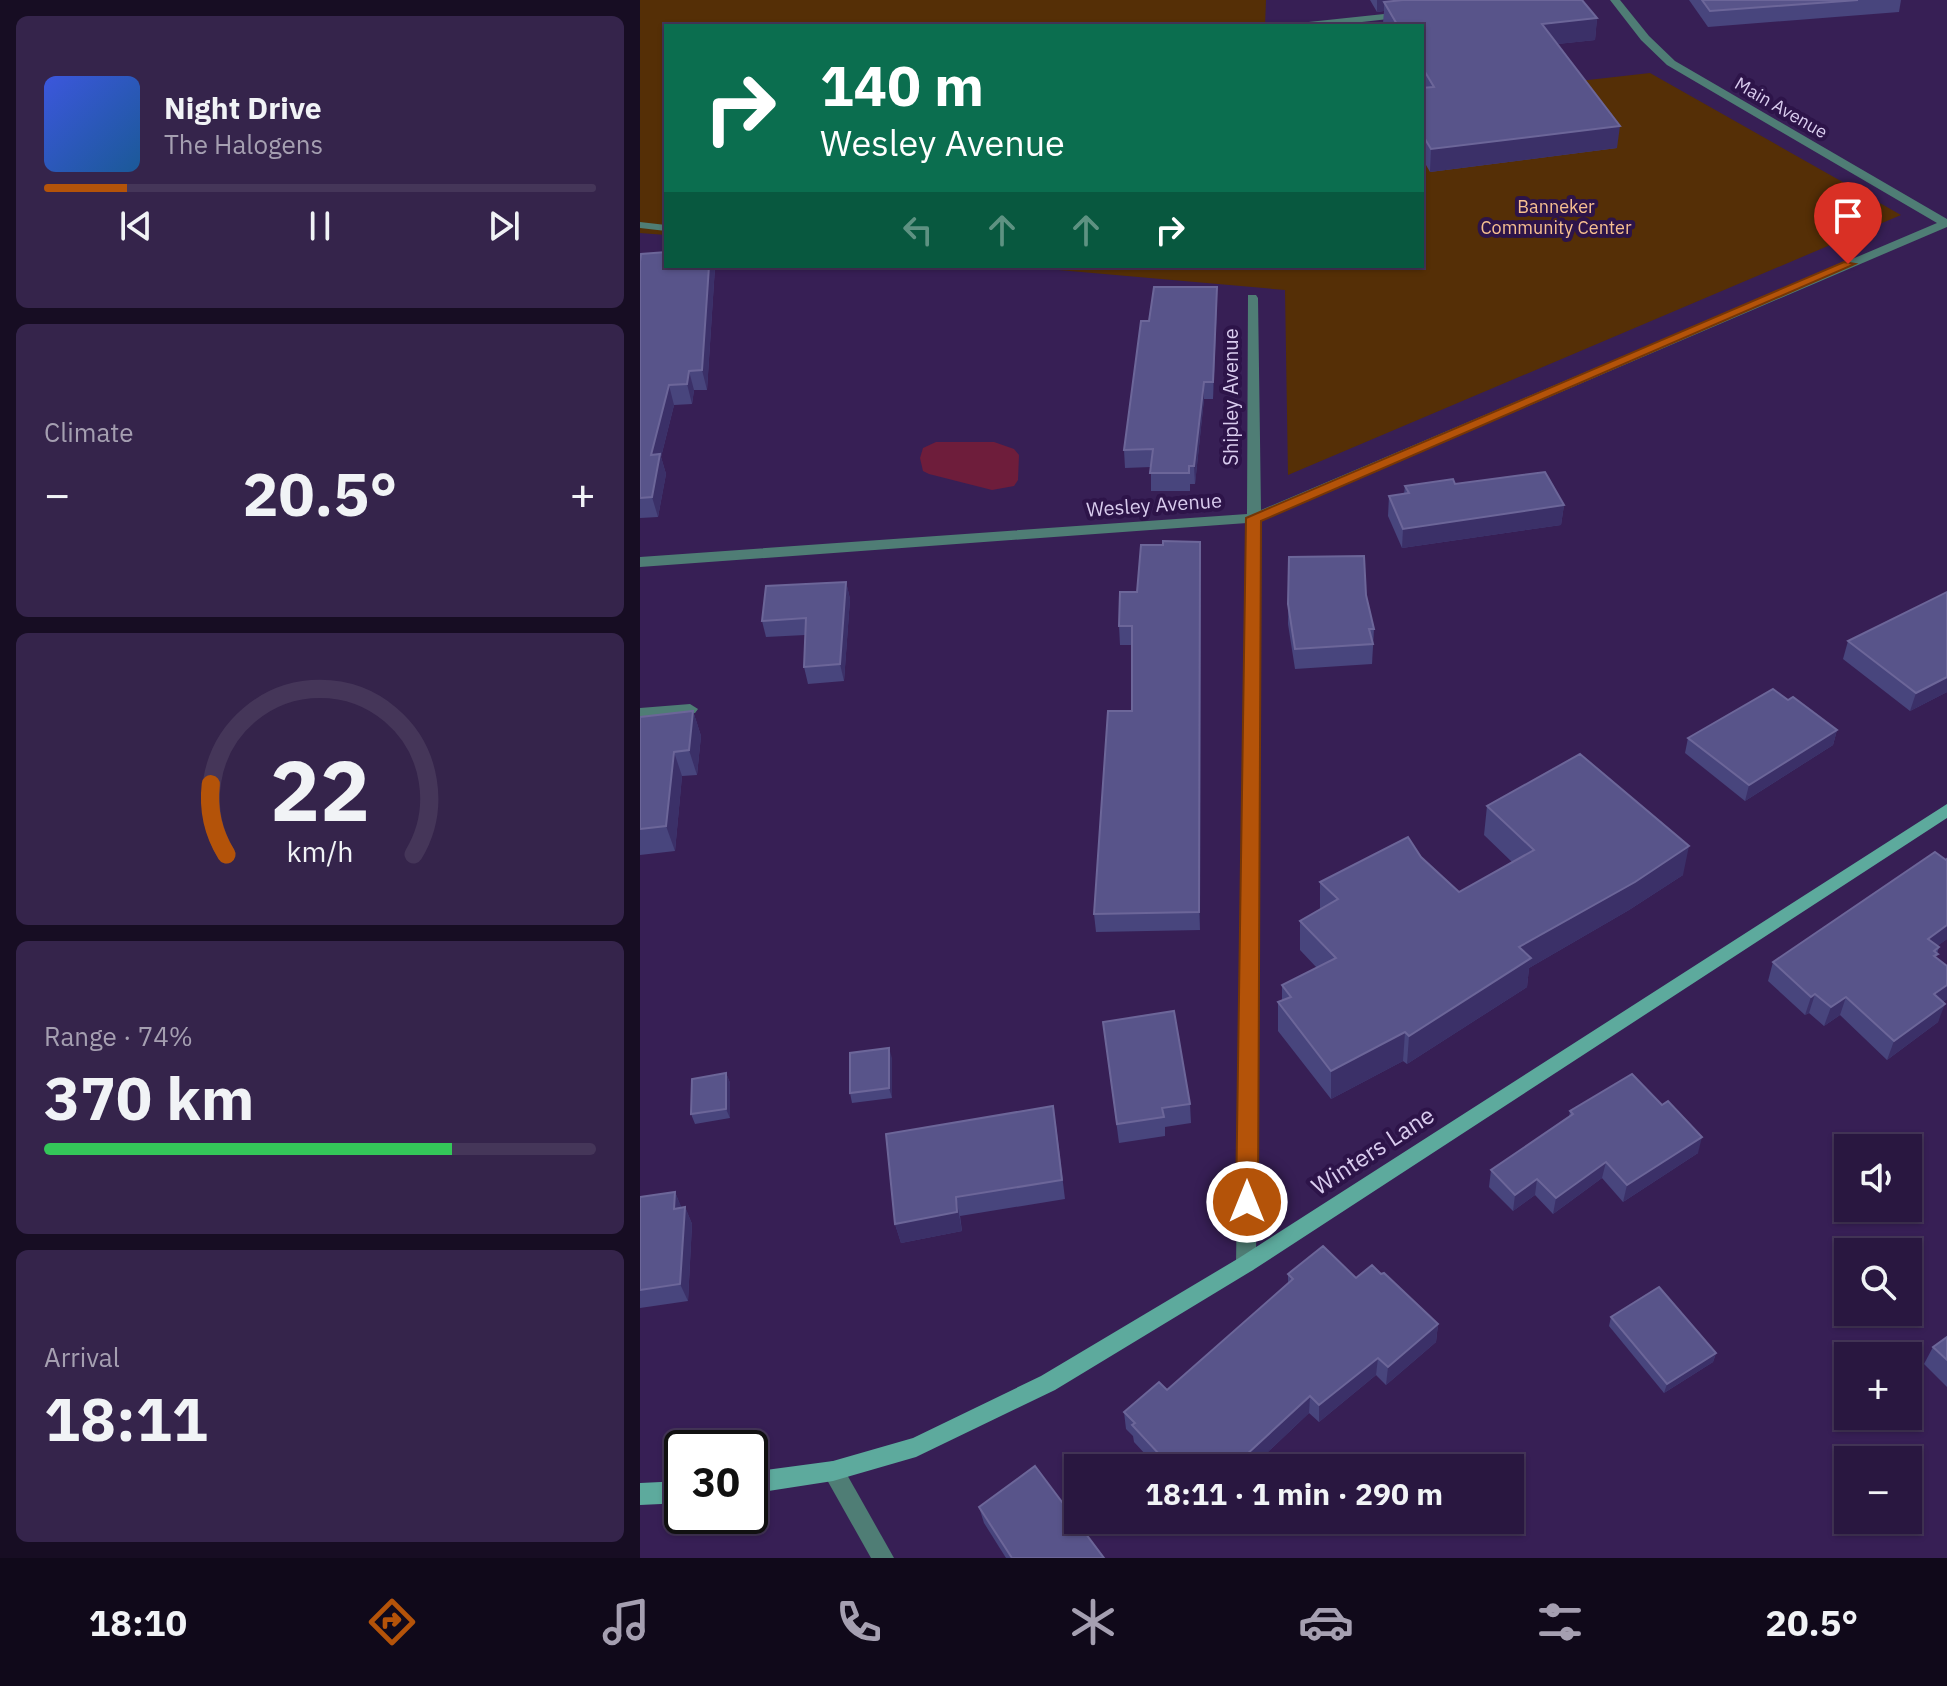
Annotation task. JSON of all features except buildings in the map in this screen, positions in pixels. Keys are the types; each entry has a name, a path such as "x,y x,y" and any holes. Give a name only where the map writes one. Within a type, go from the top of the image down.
{"street":[{"name":"Main Avenue","path":"1615,0 1645,38 1671,63 1947,223"},
{"path":"1319,24 1409,15"},
{"name":"Wesley Avenue","path":"640,562 1254,518 1947,223"},
{"path":"640,225 664,228"},
{"name":"Shipley Avenue","path":"1246,1264 1254,518 1252,298"},
{"path":"640,713 690,709"},
{"name":"Winters Lane","path":"768,1480 833,1471 916,1447 1048,1383 1246,1264 1947,810"},
{"path":"833,1471 883,1558"},
{"path":"640,1494 664,1493"}],"green space":[{"path":"640,0 1266,0 1265,24 664,24 664,235 640,233"},
{"name":"Banneker Community Center","path":"1650,73 1901,215 1288,475 1285,290 1035,268 1424,268 1424,99"}],"shaded area":[{"path":"936,442 994,442 1014,449 1019,455 1018,480 1014,486 992,490 929,474 923,471 920,458 923,448"}],"route":[{"path":"1247,1202 1254,518 1848,264"}]}
